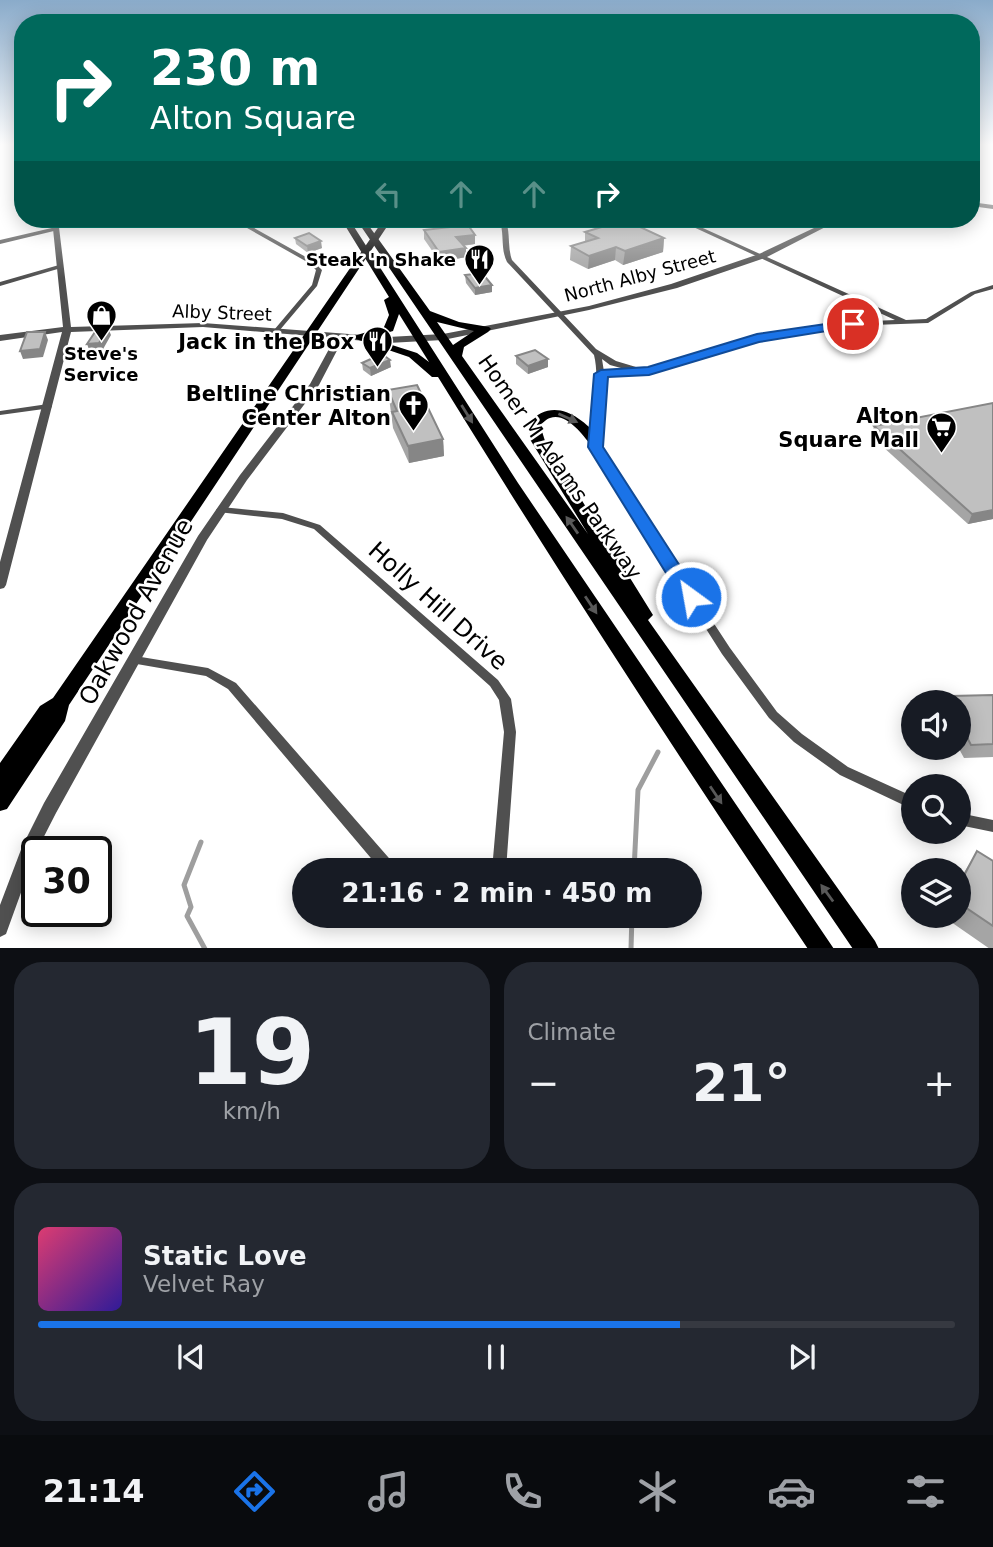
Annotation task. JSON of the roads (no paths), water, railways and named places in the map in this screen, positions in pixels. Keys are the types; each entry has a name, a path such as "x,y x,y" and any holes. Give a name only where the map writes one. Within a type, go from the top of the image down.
{"main road":[{"path":"351,228 511,484 728,813 822,948"},
{"name":"Homer M Adams Parkway","path":"367,228 805,863 867,948"},
{"path":"0,779 47,712 60,703 382,228"},
{"path":"359,338 389,329 393,322 388,286"},
{"path":"426,311 442,321 485,329"},
{"path":"456,356 459,345 485,329"},
{"path":"359,338 413,355 448,385"},
{"path":"594,441 576,420 568,415 547,414 533,424 538,441 668,653 805,863"},
{"path":"0,802 58,715 60,703"}],"street":[{"path":"250,228 311,262 319,270 315,285 281,331"},
{"path":"505,228 509,261 559,314 593,349 613,363 645,372"},
{"path":"700,228 910,324"},
{"name":"North Alby Street","path":"443,337 559,314 674,286 762,256 820,228"},
{"path":"0,242 56,229 67,330 0,585"},
{"path":"0,284 59,267"},
{"path":"601,374 645,372 757,338 853,324 910,324 934,319 973,293 993,287"},
{"path":"853,324 864,314 865,310 860,301"},
{"name":"Alby Street","path":"0,338 67,330 203,325 359,338 443,337"},
{"name":"Oakwood Avenue","path":"0,928 28,852 45,819 221,510 310,391 333,354 334,335"},
{"path":"593,349 600,362 601,374 594,441 604,463 726,651 773,715 798,738 844,771 901,798"},
{"path":"0,413 48,406"},
{"name":"Holly Hill Drive","path":"221,510 283,516 317,527 494,683 505,699 510,732 500,858"},
{"path":"135,660 208,672 232,686 380,858"},
{"path":"971,821 993,826"}],"waterway":[{"path":"635,858 638,790 658,752"},
{"path":"201,842 184,885 191,907 187,916 204,948"},
{"path":"631,948 632,928"}],"place":[{"name":"Steak 'n Shake","path":"479,287"},
{"name":"Steve's Service","path":"101,343"},
{"name":"Jack in the Box","path":"377,369"},
{"name":"Beltline Christian Center Alton","path":"414,433"},
{"name":"Alton Square Mall","path":"942,455"}]}
